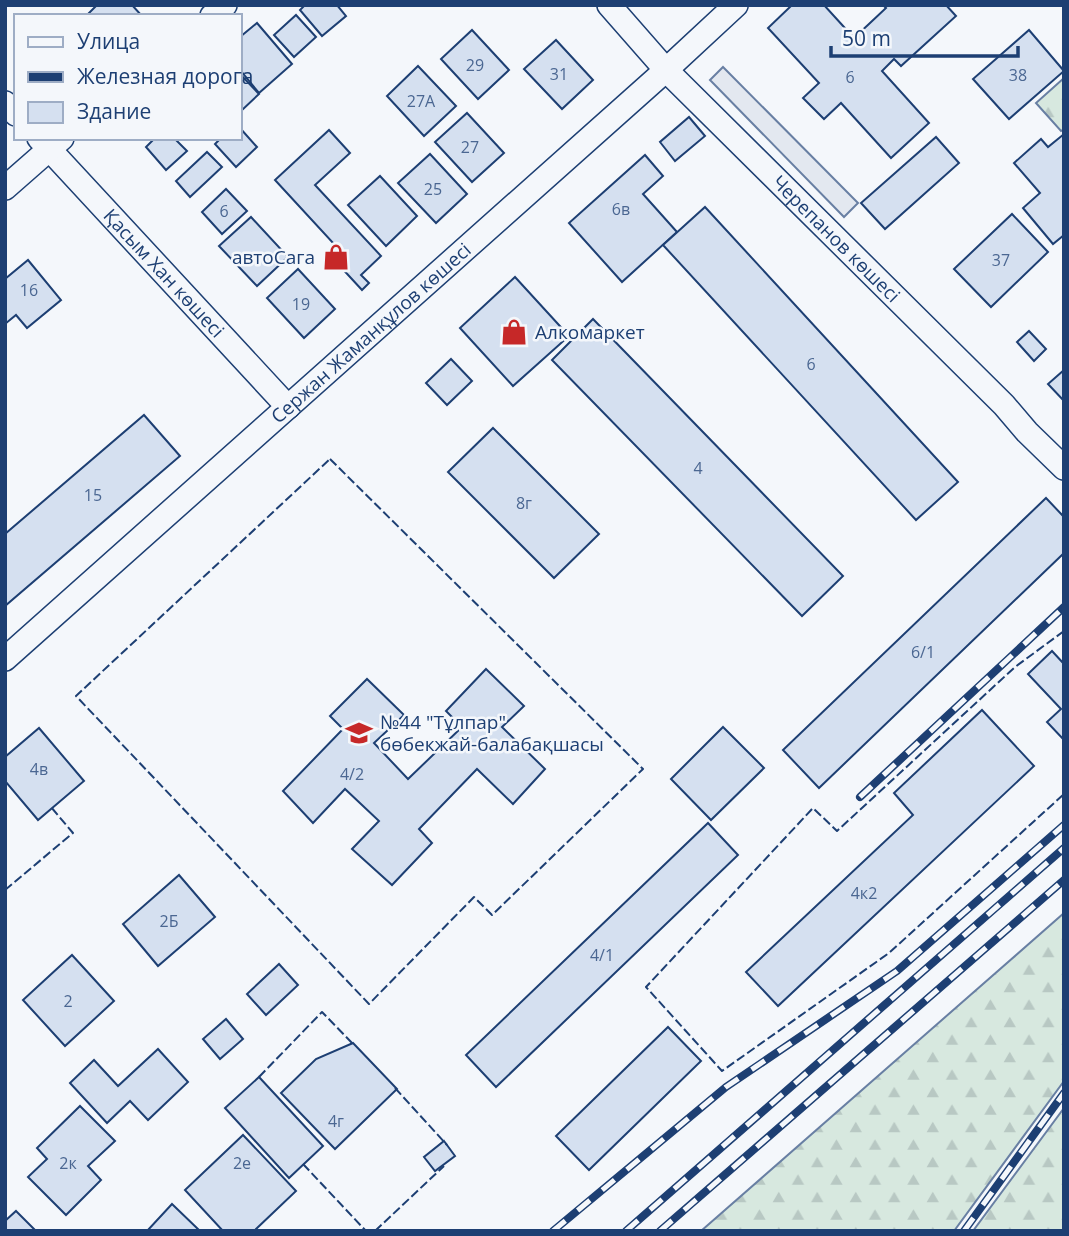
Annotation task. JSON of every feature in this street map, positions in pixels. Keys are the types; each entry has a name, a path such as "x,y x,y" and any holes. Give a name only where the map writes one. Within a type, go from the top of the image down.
{"street":[{"name":"Черепанов көшесі","path":"609,5 666,70 1004,405 1064,468"},
{"name":"Сержан Жаманқұлов көшесі","path":"5,659 736,5"},
{"name":"Қасым Хан көшесі","path":"50,142 288,407"},
{"path":"5,188 50,142"}],"green space":[{"path":"1064,78 1064,129 1061,131 1036,103"},
{"path":"1064,913 1064,1081 954,1231 701,1231"},
{"path":"1064,1108 1064,1231 973,1231"}],"shaded area":[{"path":"723,67 858,203 844,217 710,80"}],"building":[{"path":"97,5 132,5 140,14 88,14"},
{"path":"305,5 337,5 346,16 322,36 300,10"},
{"path":"792,5 824,5 854,38 886,8 883,5 946,5 956,16 901,66 894,59 882,71 929,123 891,158 841,103 824,119 803,98 819,83 768,28"},
{"path":"296,15 316,37 294,57 274,35"},
{"path":"257,23 292,64 259,93 242,72 242,35"},
{"path":"472,30 509,70 478,99 441,59"},
{"path":"1029,30 1064,71 1009,119 973,79"},
{"path":"556,40 593,80 562,109 524,69"},
{"path":"418,66 456,106 424,136 387,96"},
{"path":"242,76 259,94 242,110"},
{"path":"467,113 504,153 472,182 435,142"},
{"path":"689,117 705,136 675,161 660,142"},
{"path":"242,130 257,147 236,167 215,144 219,140 242,140"},
{"path":"329,130 350,153 315,185 381,256 361,275 369,283 362,290 338,264 346,257 275,180"},
{"path":"1064,134 1064,235 1053,244 1023,208 1040,193 1014,163 1041,139 1048,147"},
{"path":"936,137 959,163 885,229 861,203"},
{"path":"153,140 176,140 187,151 166,170 146,147"},
{"path":"207,152 222,167 190,197 176,181"},
{"path":"430,154 467,194 436,223 398,183"},
{"path":"645,155 663,176 643,194 677,232 622,282 569,223"},
{"path":"380,176 417,216 386,246 348,205"},
{"path":"226,189 247,211 222,234 202,212"},
{"path":"705,207 958,482 916,520 663,245"},
{"path":"1012,214 1048,252 991,307 954,269"},
{"path":"251,217 288,257 257,286 219,246"},
{"path":"28,260 61,300 27,328 16,315 5,324 5,279"},
{"path":"298,269 335,309 304,338 267,298"},
{"name":"Алкомаркет","path":"515,277 569,336 513,386 460,328"},
{"path":"593,319 843,576 802,616 552,360"},
{"path":"1029,331 1046,349 1034,361 1017,342"},
{"path":"451,359 472,381 447,405 426,383"},
{"path":"1064,370 1064,401 1048,384"},
{"path":"144,415 180,456 5,606 5,534"},
{"path":"493,428 599,534 554,578 448,472"},
{"path":"1046,498 1064,517 1064,553 819,788 783,750"},
{"path":"1052,651 1064,664 1064,740 1047,722 1061,709 1028,674"},
{"path":"486,669 524,706 502,727 545,769 513,804 477,769 419,829 432,843 392,885 352,849 379,821 345,789 313,823 283,791 343,729 330,716 367,679 404,715 374,743 408,779 462,727 446,711"},
{"path":"982,710 1034,766 778,1006 746,972 913,815 894,793"},
{"path":"723,727 764,768 711,820 671,779"},
{"path":"39,728 84,781 38,820 5,781 5,757"},
{"path":"708,823 738,855 496,1087 466,1055"},
{"path":"179,875 215,917 158,966 123,924"},
{"path":"72,955 114,1001 65,1046 23,1000"},
{"path":"279,964 298,985 266,1015 247,994"},
{"path":"226,1019 243,1039 220,1059 203,1039"},
{"path":"668,1027 701,1061 589,1170 556,1136"},
{"path":"353,1043 397,1089 335,1149 281,1093 316,1059"},
{"path":"158,1049 188,1082 148,1120 130,1101 107,1123 70,1083 94,1060 118,1086"},
{"path":"259,1077 323,1146 289,1178 225,1108"},
{"path":"80,1106 115,1141 88,1166 101,1180 66,1215 28,1177 47,1159 37,1148"},
{"path":"243,1135 296,1191 254,1231 223,1231 185,1190"},
{"path":"444,1141 455,1156 435,1171 424,1157"},
{"path":"172,1204 200,1231 147,1231"},
{"path":"16,1211 36,1231 5,1231 5,1221"}],"railway":[{"path":"860,797 1064,607"},
{"path":"553,1231 726,1087 897,971 1064,825"},
{"path":"626,1231 1064,848"},
{"path":"660,1231 1064,880"},
{"path":"964,1231 1064,1093"}],"fence":[{"path":"330,459 643,769 492,915 474,897 369,1004 76,696 330,459"},
{"path":"1064,631 1015,667 837,831 813,808 646,987 722,1071 889,953 1064,794"},
{"path":"5,890 73,833 51,807"},
{"path":"259,1077 322,1012 354,1045"},
{"path":"395,1088 447,1145"},
{"path":"303,1164 366,1231"},
{"path":"375,1231 444,1166"}],"place":[{"name":"автоСага","path":"336,257"},
{"name":"Алкомаркет","path":"514,332"},
{"name":"№44 \"Тұлпар\" бөбекжай-балабақшасы","path":"359,733"}]}
